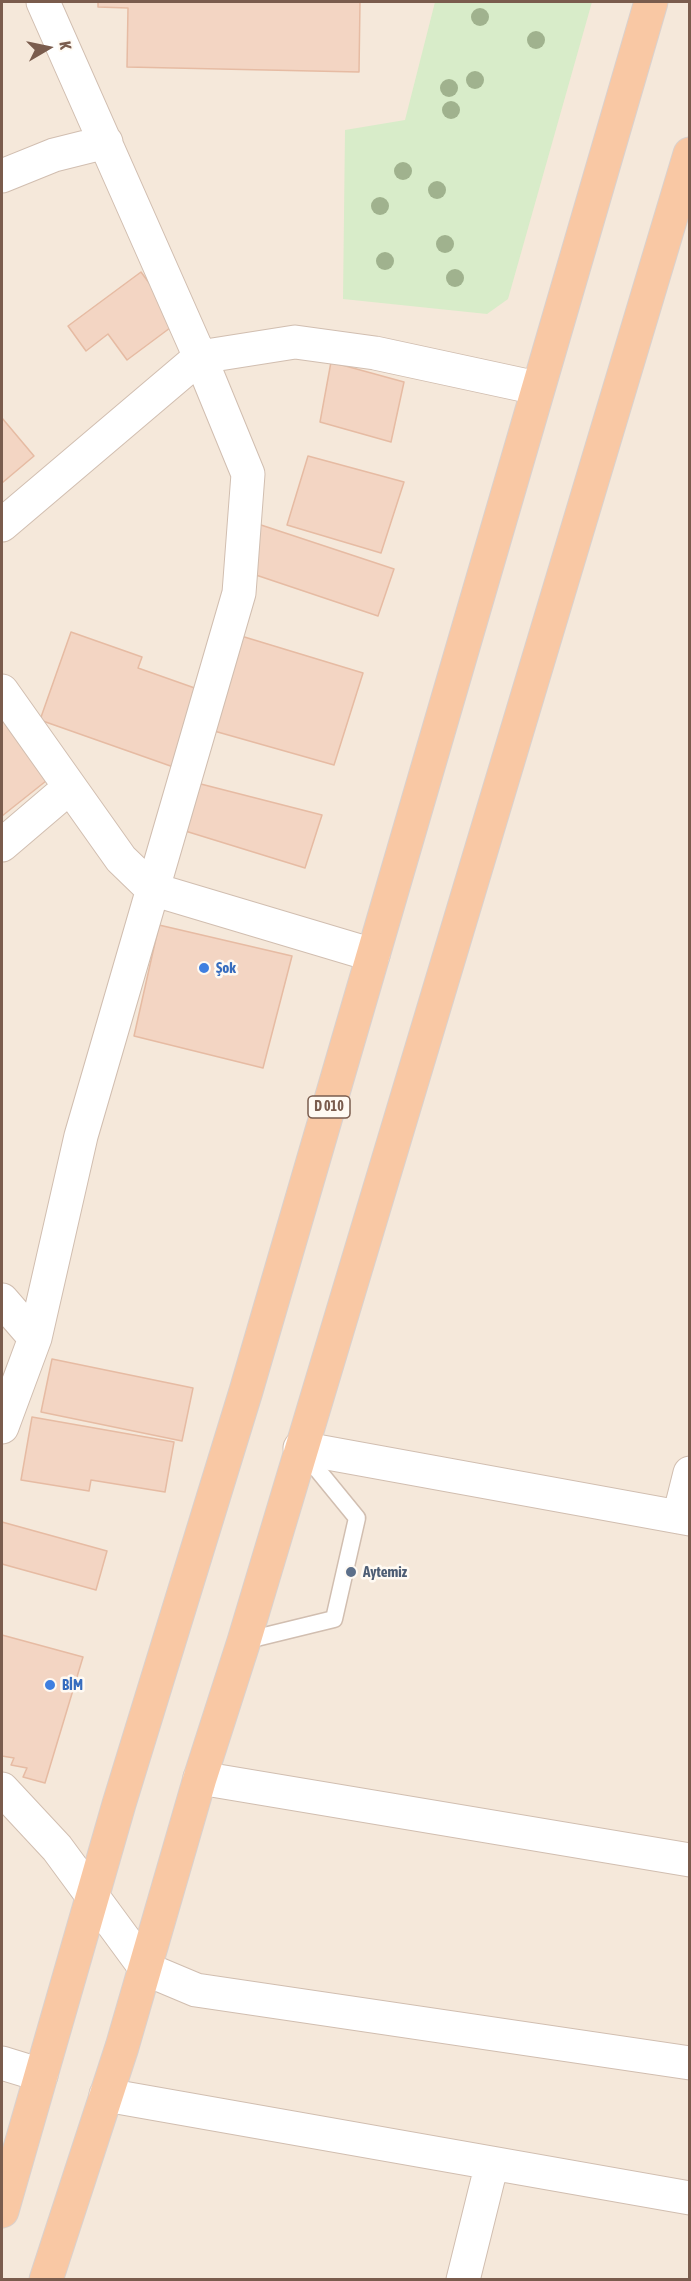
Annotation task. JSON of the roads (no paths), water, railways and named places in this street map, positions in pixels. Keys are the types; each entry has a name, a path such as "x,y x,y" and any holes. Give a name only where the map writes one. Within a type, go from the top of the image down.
{"highway":[{"name":"D 010","path":"2,2211 92,1895 246,1391 651,2"},
{"path":"46,2280 146,1969 200,1778 244,1641 300,1448 690,154"}],"street":[{"path":"2,1427 35,1338 81,1136 239,593 248,474 200,357 43,2"},
{"path":"2,176 54,155 106,142"},
{"path":"2,525 200,357 295,342 375,353 537,388"},
{"path":"2,691 121,859 152,889 373,955"},
{"path":"2,845 70,787"},
{"path":"2,1300 35,1338"},
{"path":"300,1448 684,1518 690,1473"},
{"path":"200,1778 690,1860"},
{"path":"3,1792 57,1848 146,1969 196,1990 690,2063"},
{"path":"2,2063 40,2075"},
{"path":"106,2095 690,2198"},
{"path":"463,2280 492,2163"}],"lane":[{"path":"244,1641 334,1619 357,1518 300,1448"}],"place":[{"name":"Şok","path":"204,968"},
{"name":"Aytemiz","path":"351,1572"},
{"name":"BİM","path":"50,1685"}]}
